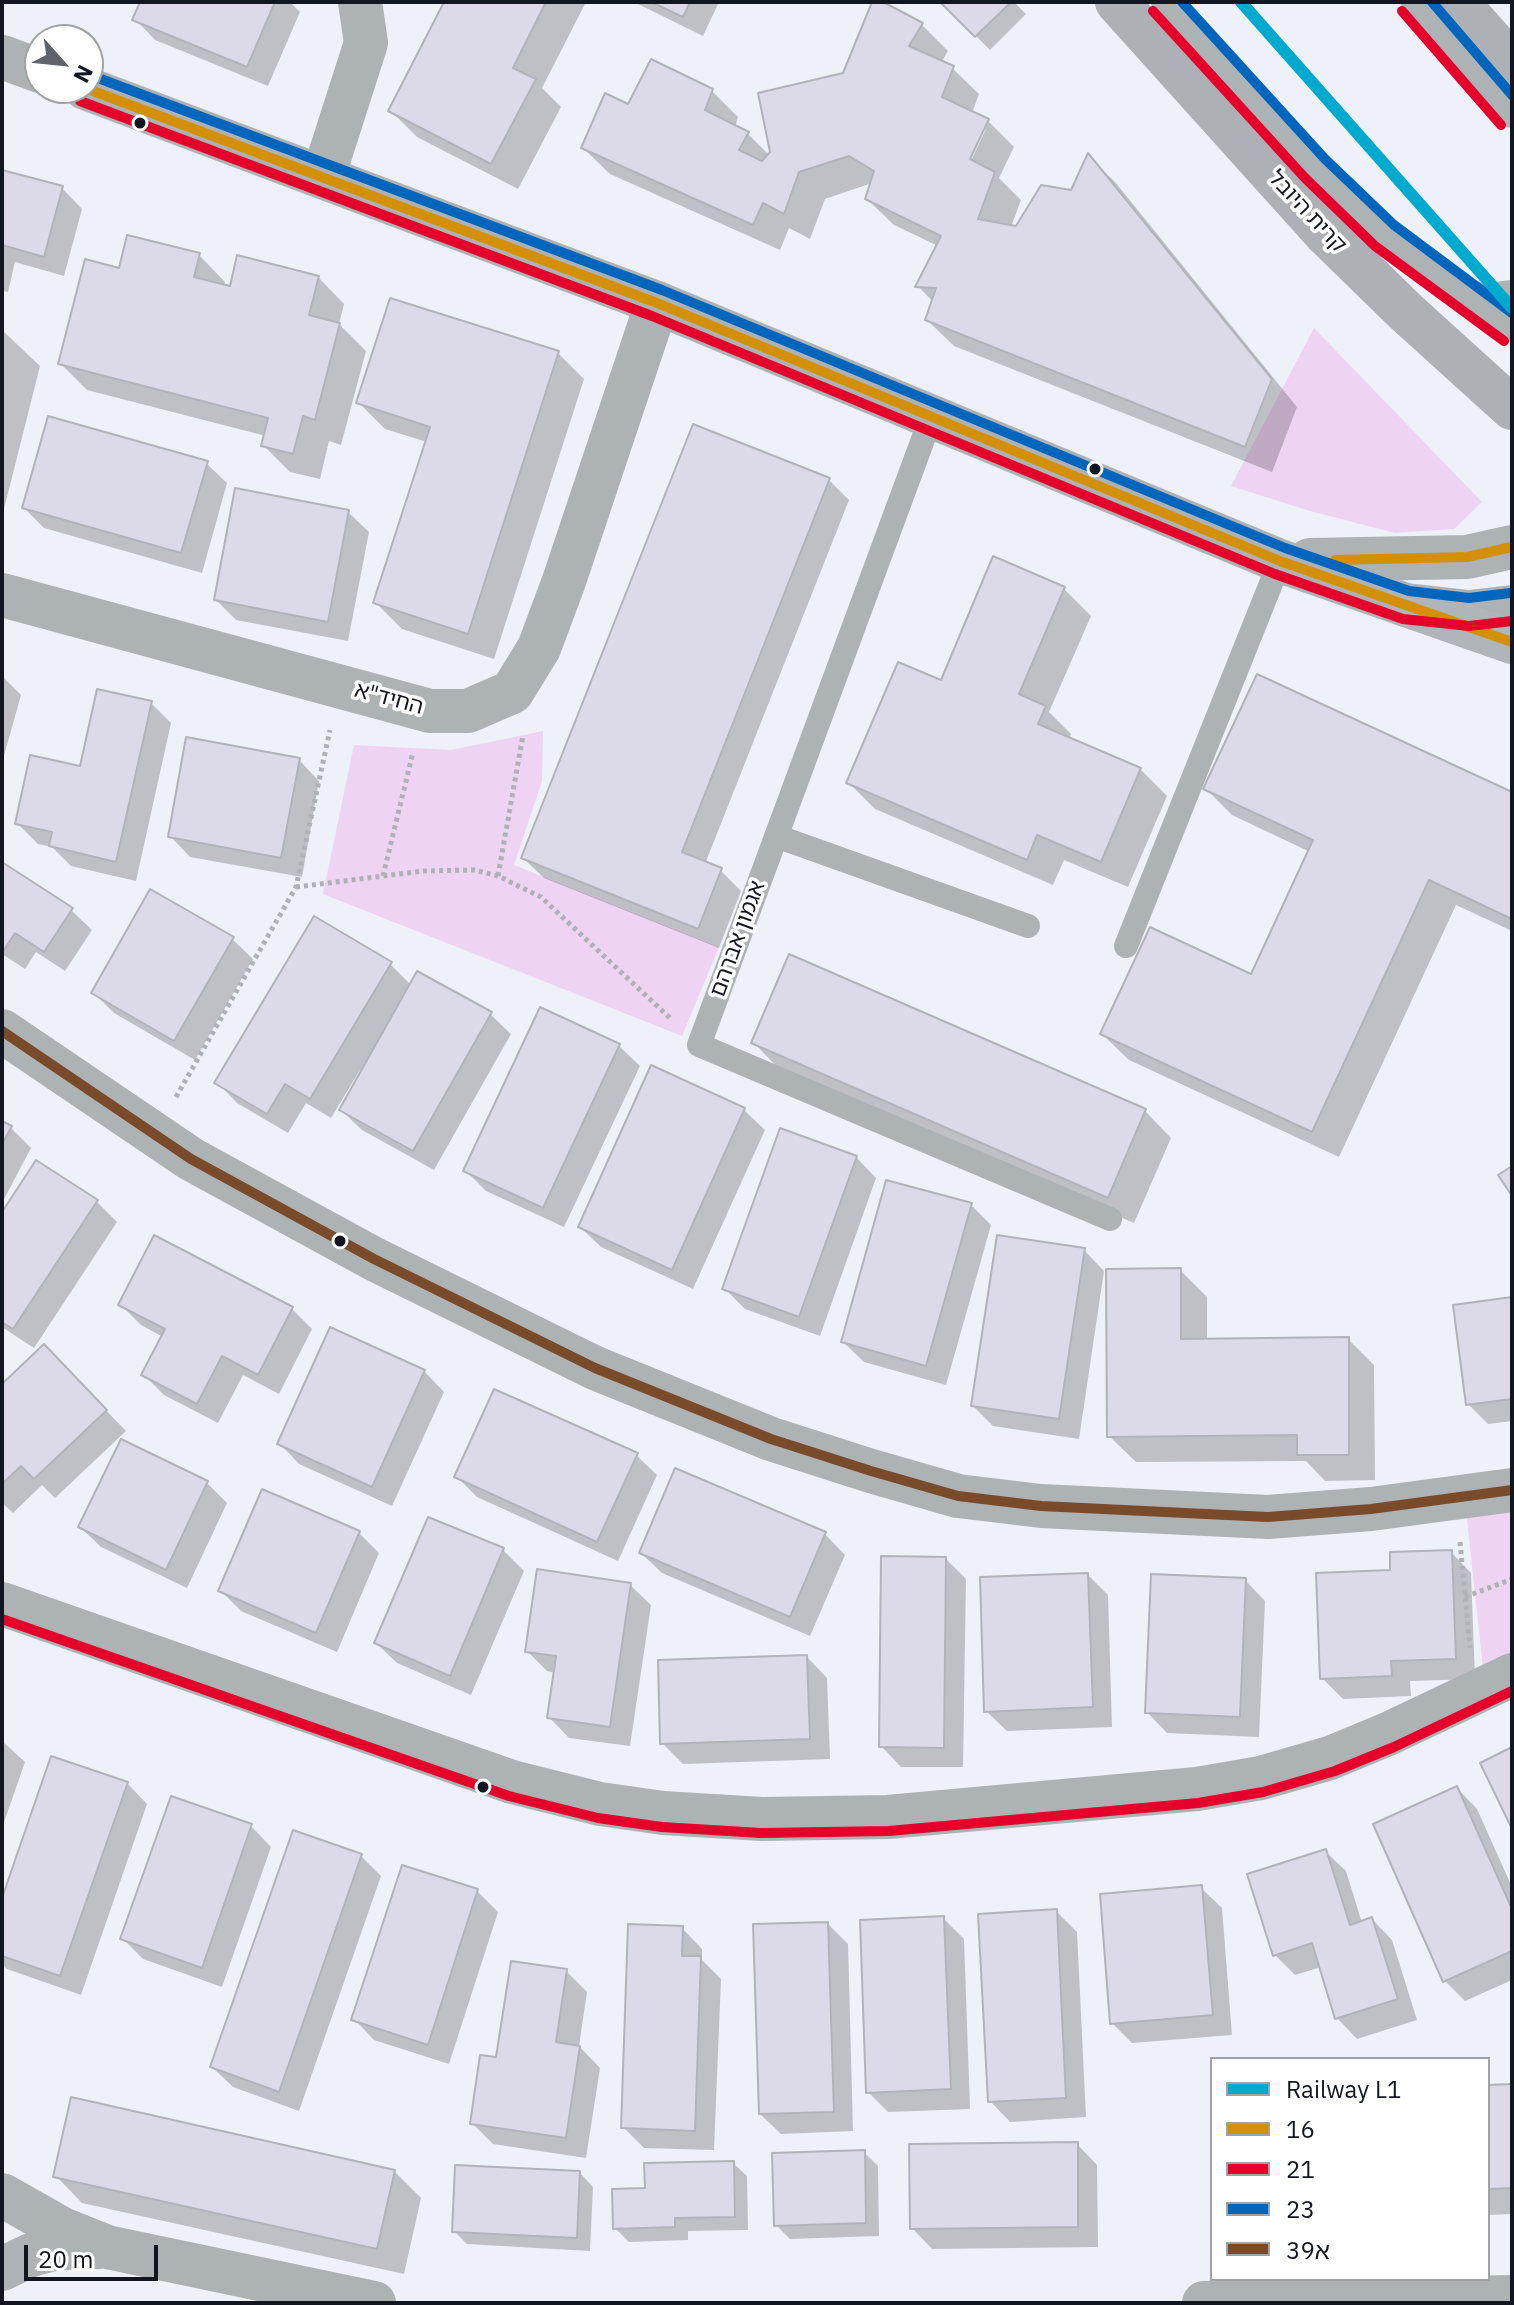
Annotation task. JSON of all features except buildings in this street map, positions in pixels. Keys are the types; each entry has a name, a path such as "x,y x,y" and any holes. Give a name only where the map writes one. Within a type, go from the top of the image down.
{"main road":[{"name":"קרית היובל","path":"1117,2 1326,234 1512,408"},
{"path":"1457,2 1512,64"},
{"path":"1406,605 1512,642"}],"street":[{"path":"323,177 366,43 360,2"},
{"path":"2,57 24,65"},
{"path":"104,95 657,303 1280,561 1406,605 1469,612 1512,607"},
{"name":"החיד\"א","path":"2,595 423,709 468,711 512,692 539,648 564,581 657,303"},
{"path":"1280,561 1467,557 1512,547"},
{"path":"2,1031 191,1159 374,1259 595,1368 771,1439 958,1496 1041,1506 1268,1517 1371,1509 1512,1490"},
{"path":"2,1604 512,1782 600,1804 663,1813 762,1819 888,1817 1197,1789 1261,1778 1330,1758 1493,1684"},
{"path":"2,2195 62,2229 107,2247 374,2303"},
{"path":"2,2269 31,2255 58,2248 107,2247"},
{"path":"1204,2303 1512,2297"}],"lane":[{"path":"1163,2 1325,179 1385,236 1512,330"},
{"path":"1413,2 1512,116"},
{"path":"1460,293 1488,295 1512,292"},
{"name":"אגמון אברהם","path":"699,1045 932,415"},
{"path":"1126,946 1280,561"},
{"path":"776,836 1028,926"},
{"path":"699,1045 1110,1219"}],"path":[{"path":"155,1134 296,887 340,686"},
{"path":"383,876 423,709"},
{"path":"498,876 525,724"},
{"path":"296,887 423,871 474,870 498,876 541,897 699,1045"},
{"path":"1456,1498 1465,1597 1493,1684"},
{"path":"1465,1597 1512,1579"}],"shaded area":[{"path":"1314,328 1482,502 1454,529 1395,533 1231,486"},
{"path":"543,731 542,781 514,865 719,947 682,1036 323,894 354,745 451,750"},
{"path":"1512,1504 1512,1663 1484,1677 1466,1510"}],"rail line":[{"name":"L1","path":"1241,2 1512,308"}],"transit line":[{"name":"23","path":"1182,2 1325,159 1394,225 1512,313"},
{"name":"23","path":"1432,2 1512,95"},
{"name":"21","path":"1153,11 1305,178 1375,246 1504,341"},
{"name":"21","path":"1402,11 1501,125"},
{"name":"23","path":"104,80 662,290 1285,548 1409,591 1469,598 1510,593"},
{"name":"16","path":"104,95 657,303 1280,561 1512,642"},
{"name":"21","path":"88,104 652,316 1275,574 1403,619 1469,626 1512,621"},
{"name":"16","path":"1335,560 1467,557 1512,547"},
{"name":"39א","path":"2,1031 191,1159 374,1259 595,1368 771,1439 871,1471 958,1496 1041,1506 1268,1517 1371,1509 1512,1490"},
{"name":"21","path":"2,1619 509,1796 598,1818 662,1827 761,1833 889,1831 1198,1803 1263,1792 1335,1771 1394,1747 1512,1691"}]}
